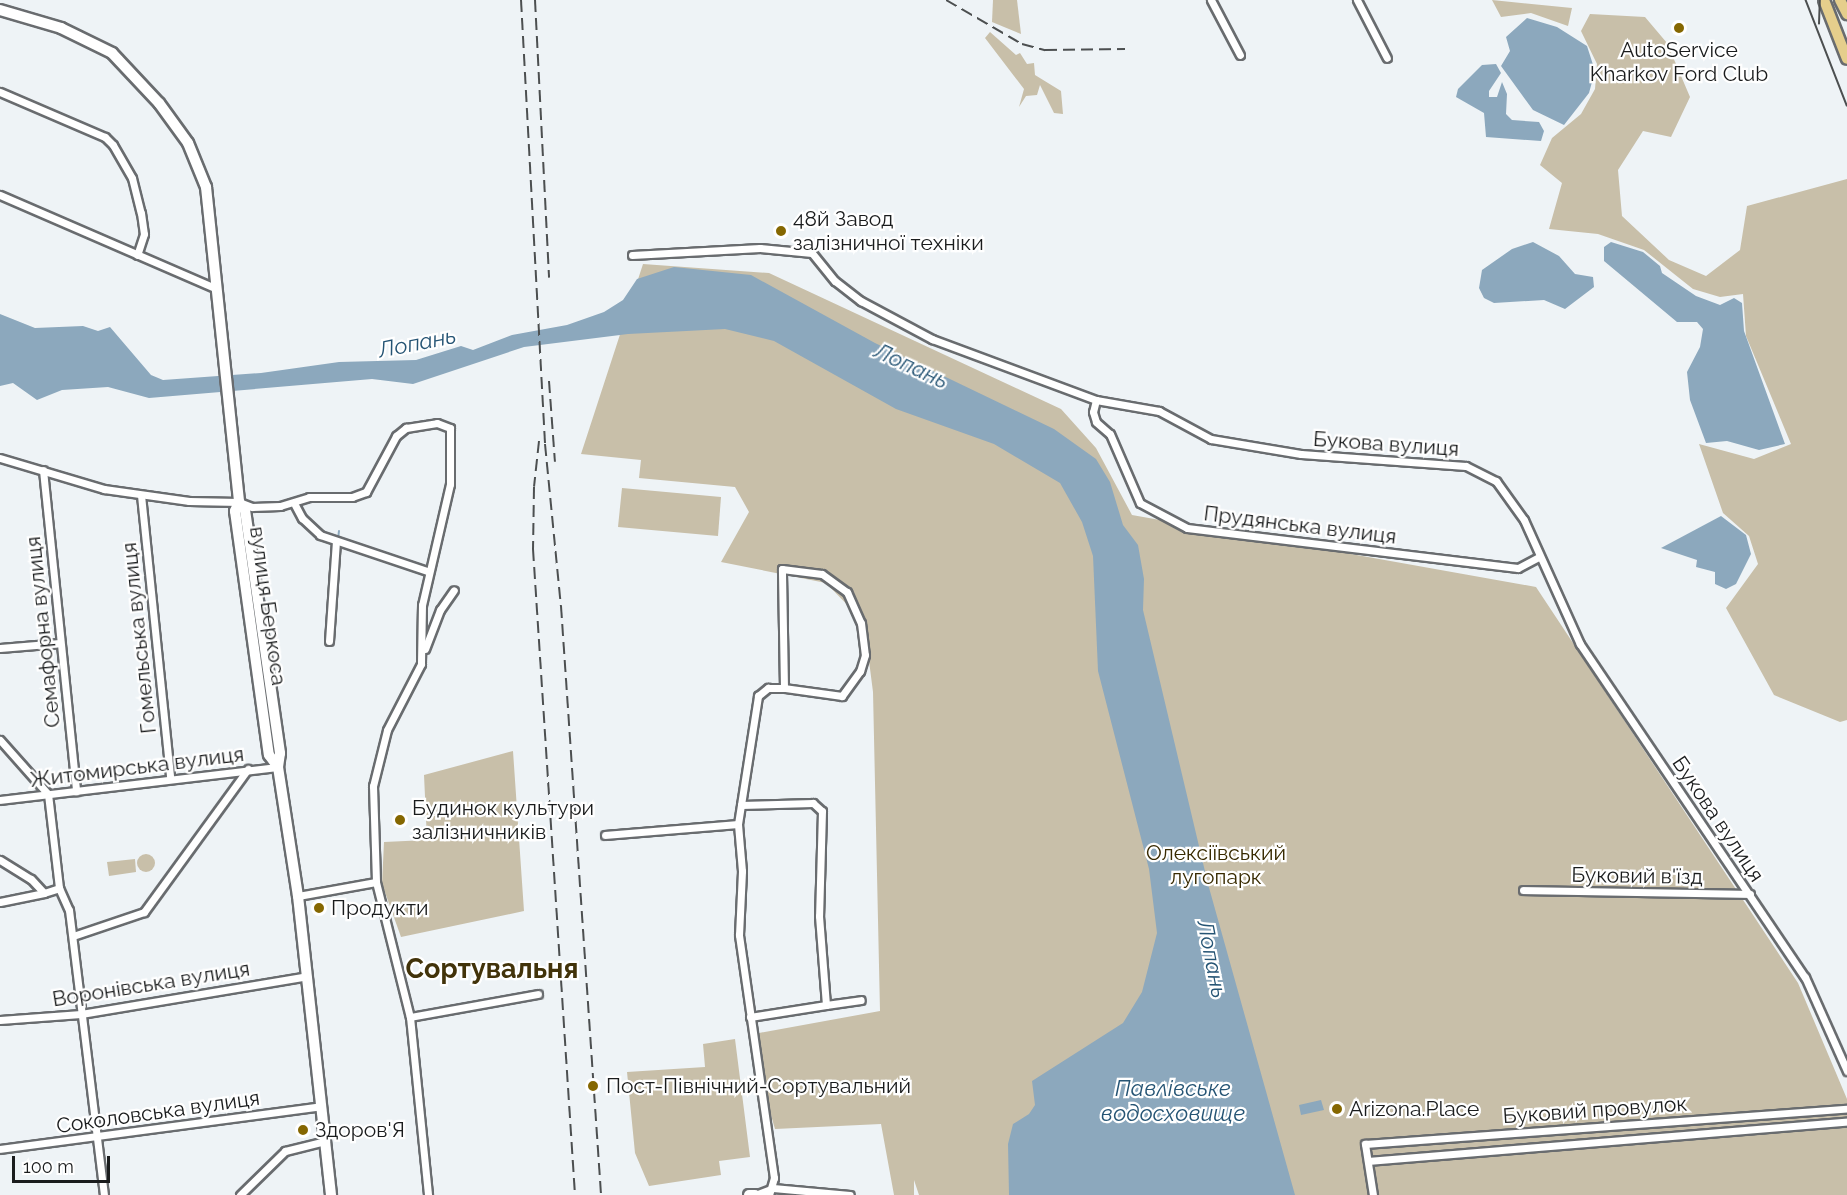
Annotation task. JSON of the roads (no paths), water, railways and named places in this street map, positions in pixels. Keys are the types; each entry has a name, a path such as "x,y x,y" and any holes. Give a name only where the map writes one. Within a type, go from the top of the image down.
{"main road":[{"path":"1825,0 1847,59"},
{"path":"1840,0 1847,14"}],"street":[{"path":"1211,0 1240,55"},
{"path":"1357,0 1387,58"},
{"name":"вулиця Беркоса","path":"0,10 89,39 112,53 159,103 188,143 206,187 239,502 235,511 269,755 278,767 298,896 331,1195"},
{"path":"0,92 105,137 113,145 132,178 141,213 144,234 136,255"},
{"path":"0,195 217,289"},
{"name":"Букова вулиця","path":"632,255 760,248 812,253 835,281 907,327 1096,400 1159,411 1196,433 1241,447 1466,466 1496,480 1524,520 1580,644 1805,977 1847,1071"},
{"name":"Прудянська вулиця","path":"1096,400 1096,422 1110,434 1140,503 1187,528 1518,568 1539,557"},
{"path":"0,458 104,489 141,495 239,502 252,507 296,505 309,497 352,497 366,492 396,436 406,428 437,423 445,424 452,434 450,484 427,572 422,605 423,654"},
{"name":"Семафорна вулиця","path":"44,470 76,790"},
{"name":"Гомельська вулиця","path":"141,495 170,778"},
{"path":"296,505 302,518 320,536 427,572"},
{"path":"329,641 337,542"},
{"path":"771,1192 739,935 742,871 738,824 758,696 768,688 784,688 842,696 860,671 865,655 861,623 847,592 822,574 782,569 784,688"},
{"path":"428,1195 410,1017 376,882 376,766 387,730 417,676 440,610 454,590"},
{"path":"0,648 60,643"},
{"path":"0,740 48,794 59,888 69,910 73,936 104,1195"},
{"name":"Житомирська вулиця","path":"0,800 170,778 278,767"},
{"path":"73,936 144,912 249,770"},
{"path":"741,805 813,803 822,811 819,916 826,1005"},
{"path":"605,835 738,824"},
{"path":"0,860 32,879 44,893"},
{"path":"298,896 376,882"},
{"path":"0,902 59,888"},
{"name":"Буковий в'їзд","path":"1523,890 1750,894"},
{"name":"Воронівська вулиця","path":"0,1020 81,1014 307,976"},
{"path":"410,1017 538,994"},
{"path":"750,1017 861,1000"},
{"name":"Соколовська вулиця","path":"0,1149 97,1138 321,1106"},
{"name":"Буковий провулок","path":"1846,1112 1365,1144 1368,1161 1847,1122"},
{"path":"240,1195 285,1151 325,1141"},
{"path":"1368,1161 1373,1195"},
{"path":"749,1195 771,1192 850,1195"}],"water":[{"path":"1527,18 1557,27 1587,46 1595,71 1589,93 1564,125 1533,110 1501,66 1510,51 1506,37"},
{"path":"1496,64 1501,73 1489,91 1489,97 1497,97 1502,82 1507,94 1506,114 1512,120 1539,122 1544,131 1541,141 1486,137 1484,113 1456,97 1458,89 1482,65"},
{"path":"1533,242 1559,256 1575,274 1593,277 1594,287 1565,309 1544,300 1494,303 1484,298 1479,288 1482,270 1512,249"},
{"path":"1611,242 1643,252 1660,266 1662,273 1696,296 1720,305 1734,298 1742,303 1744,331 1785,444 1759,450 1727,441 1706,443 1690,400 1687,372 1700,347 1703,329 1697,322 1677,322 1604,261 1604,247"},
{"name":"Павлівське водосховище","path":"674,267 751,275 875,343 1054,429 1096,459 1110,482 1123,525 1138,545 1144,579 1143,610 1208,884 1295,1195 1009,1195 1008,1144 1013,1124 1029,1114 1035,1105 1032,1081 1123,1023 1142,992 1157,933 1149,869 1098,671 1093,556 1082,522 1060,483 994,444 896,409 774,341 725,329 628,334 524,347 413,384 372,379 149,398 108,387 62,390 37,400 13,383 0,386 0,314 35,328 83,326 98,331 110,327 151,375 163,380 261,373 339,362 416,360 461,346 473,350 512,335 567,325 604,312 623,300 637,279"},
{"path":"1721,516 1746,535 1751,554 1736,584 1726,589 1715,584 1715,572 1696,567 1697,560 1661,548"},
{"path":"1321,1100 1324,1110 1301,1115 1299,1105"}],"waterway":[{"path":"338,539 339,531"}],"tram line":[{"path":"1806,0 1847,105"},
{"path":"1819,24 1820,0"}],"railway":[{"path":"521,0 545,444 561,606 601,1195"},
{"path":"535,0 549,278"},
{"path":"946,0 1022,44 1045,50 1125,49"},
{"path":"549,381 555,462"},
{"path":"539,441 534,487 533,549 575,1195"}],"place":[{"name":"AutoService Kharkov Ford Club","path":"1679,28"},
{"name":"48й Завод залізничної техніки","path":"781,231"},
{"name":"Будинок культури залізничників","path":"400,820"},
{"name":"Продукти","path":"319,908"},
{"name":"Пост-Північний-Сортувальний","path":"593,1086"},
{"name":"Arizona.Place","path":"1337,1109"},
{"name":"Здоров'Я","path":"303,1130"}],"district":[{"name":"Сортувальня","path":"492,969"}],"water label":[{"name":"Лопань","path":"417,343"},
{"name":"Лопань","path":"911,366"},
{"name":"Лопань","path":"1212,959"}],"park label":[{"name":"Олексіївський лугопарк","path":"1216,865"}]}
